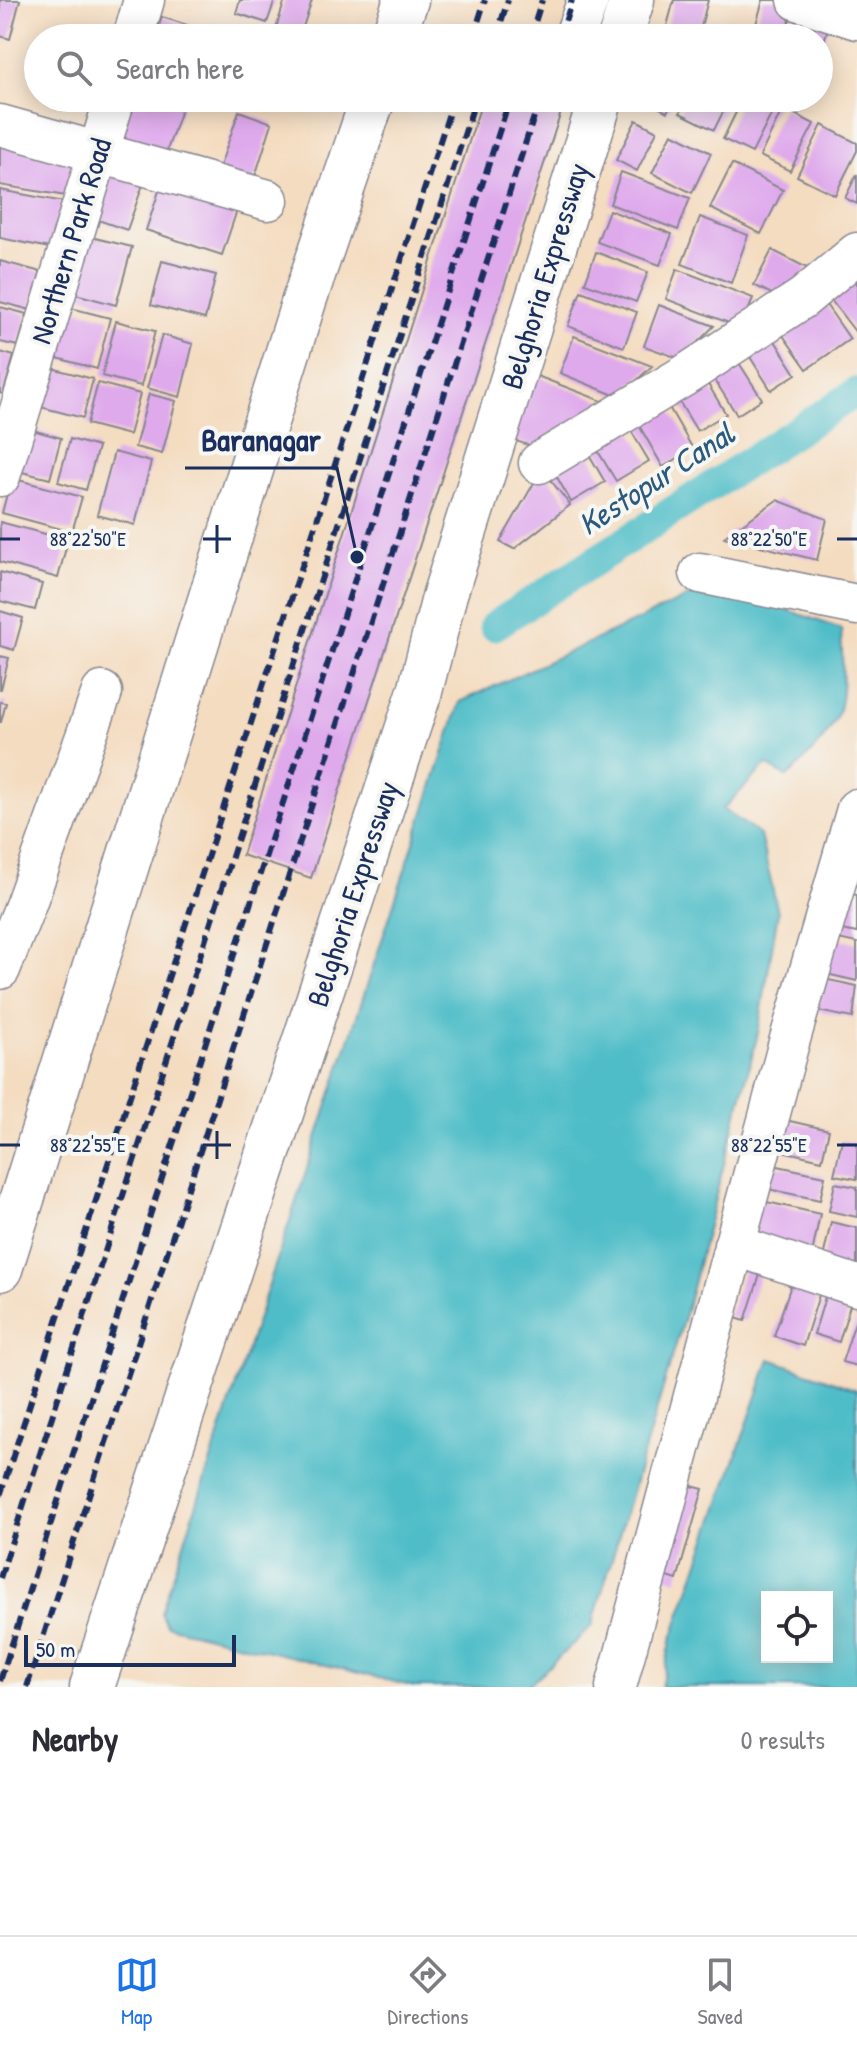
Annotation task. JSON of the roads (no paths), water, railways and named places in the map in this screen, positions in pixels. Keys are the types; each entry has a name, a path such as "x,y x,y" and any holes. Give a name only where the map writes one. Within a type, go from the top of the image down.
{"highway":[{"path":"398,24 406,0"},
{"path":"624,24 632,0"},
{"path":"0,1269 304,301 368,112"},
{"name":"Belghoria Expressway","path":"92,1687 420,691 445,594 597,112"}],"street":[{"path":"579,24 588,0"},
{"path":"798,0 857,19"},
{"name":"Northern Park Road","path":"0,476 8,420 111,112"},
{"path":"0,125 268,200"},
{"path":"539,463 684,376 803,298 857,253"},
{"path":"700,573 857,605"},
{"path":"0,969 102,692"},
{"path":"616,1687 788,1046 857,809"},
{"path":"734,1245 857,1286"}],"water":[{"path":"707,588 780,607 841,629 841,699 836,718 827,733 793,772 787,777 766,765 723,809 760,835 778,912 758,1033 686,1311 592,1626 527,1687 415,1687 167,1626 161,1613 460,702"},
{"path":"770,1359 857,1390 857,1687 661,1687 671,1641"}],"waterway":[{"name":"Kestopur Canal","path":"494,626 857,392"}],"railway":[{"path":"477,24 485,0"},
{"path":"500,24 508,0"},
{"path":"534,24 542,0"},
{"path":"564,24 572,0"},
{"path":"0,1496 449,112"},
{"path":"0,1578 471,112"},
{"path":"0,1681 505,112"},
{"path":"27,1687 535,112"}],"place":[{"name":"Baranagar","path":"357,557"}]}
